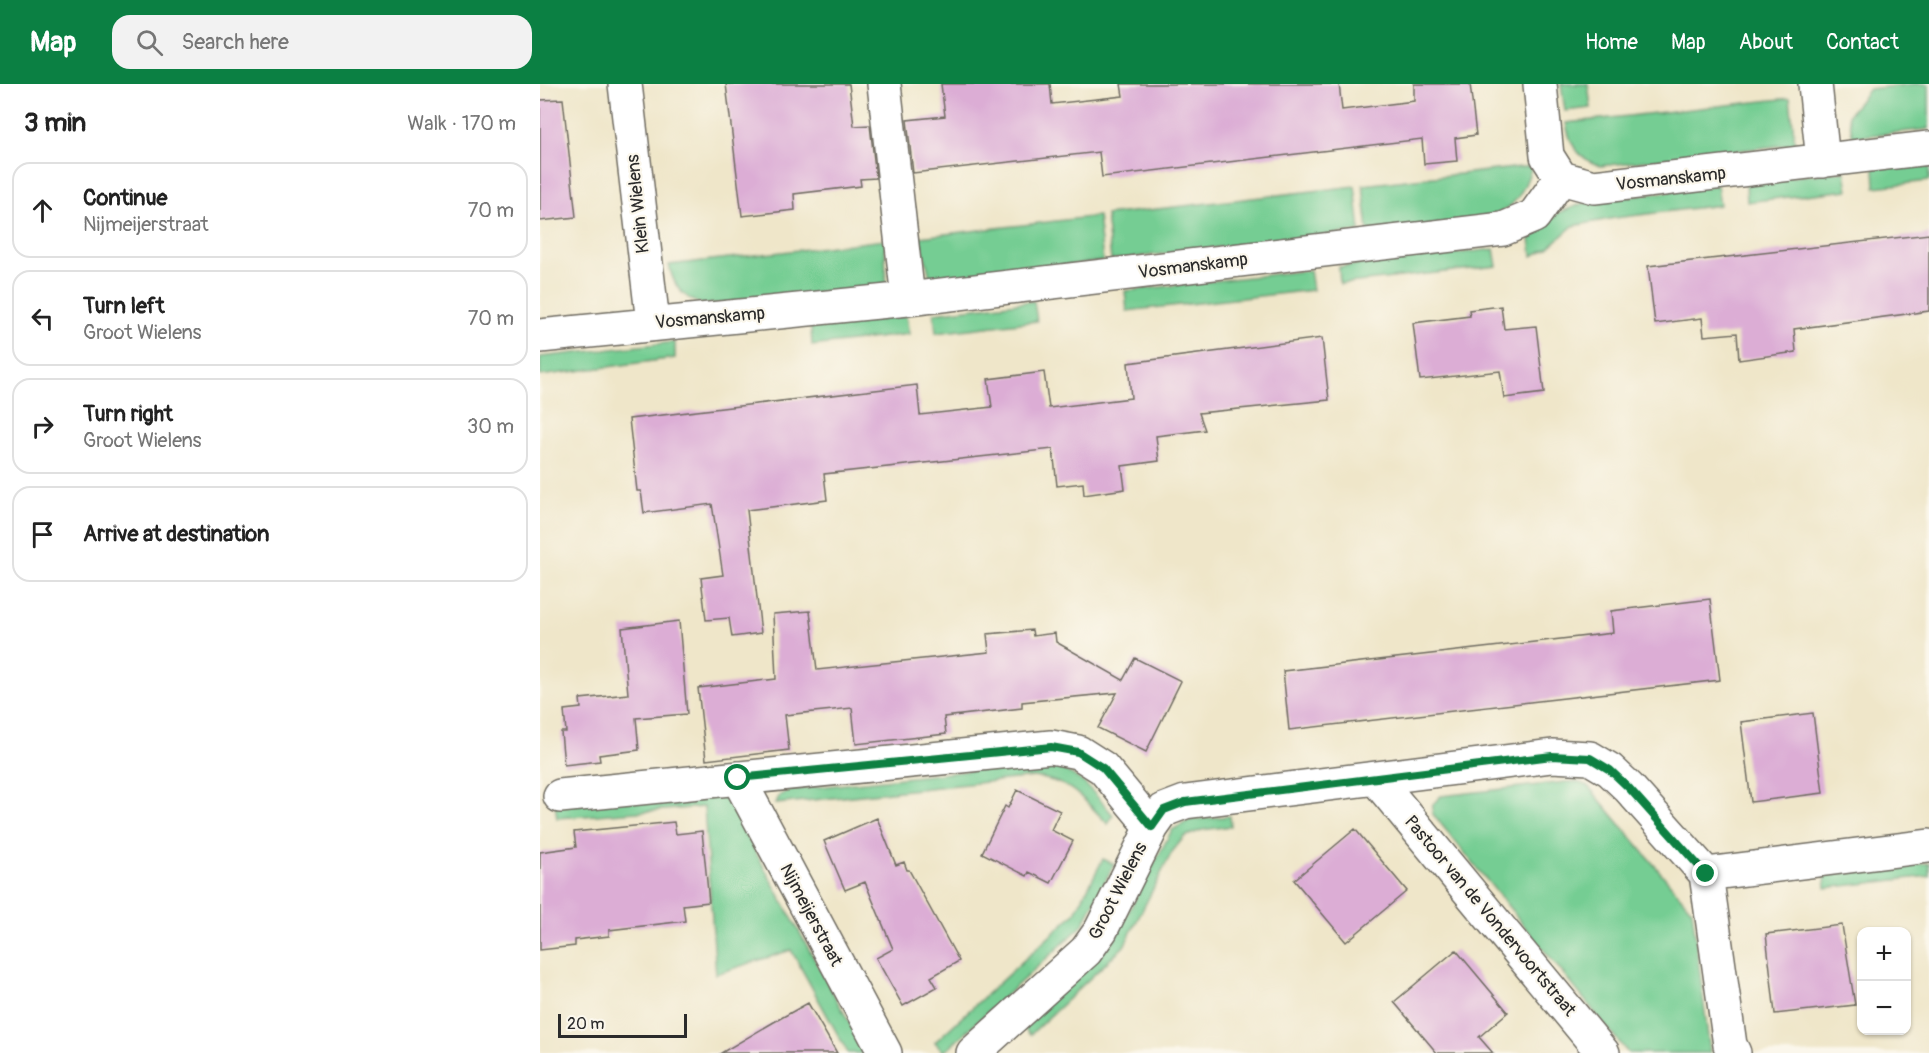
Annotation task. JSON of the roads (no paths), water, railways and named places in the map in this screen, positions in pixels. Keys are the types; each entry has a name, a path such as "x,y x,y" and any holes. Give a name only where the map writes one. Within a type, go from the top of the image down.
{"street":[{"name":"Klein Wielens","path":"625,84 653,323"},
{"path":"884,84 908,299"},
{"path":"1540,84 1547,156 1561,178"},
{"path":"1815,84 1823,161"},
{"name":"Vosmanskamp","path":"540,336 908,299 1503,229 1534,216 1561,178 1594,187 1929,148"},
{"path":"561,796 1051,747 1078,752 1103,768 1152,827"},
{"name":"Groot Wielens","path":"977,1052 1086,951 1101,930 1152,827 1164,810 1185,802 1377,780 1552,756 1590,758 1629,788 1706,874"},
{"name":"Nijmeijerstraat","path":"738,778 885,1053"},
{"name":"Pastoor van de Vondervoortstraat","path":"1377,780 1603,1053"},
{"path":"1734,1053 1730,1045 1706,874 1929,846"}]}
